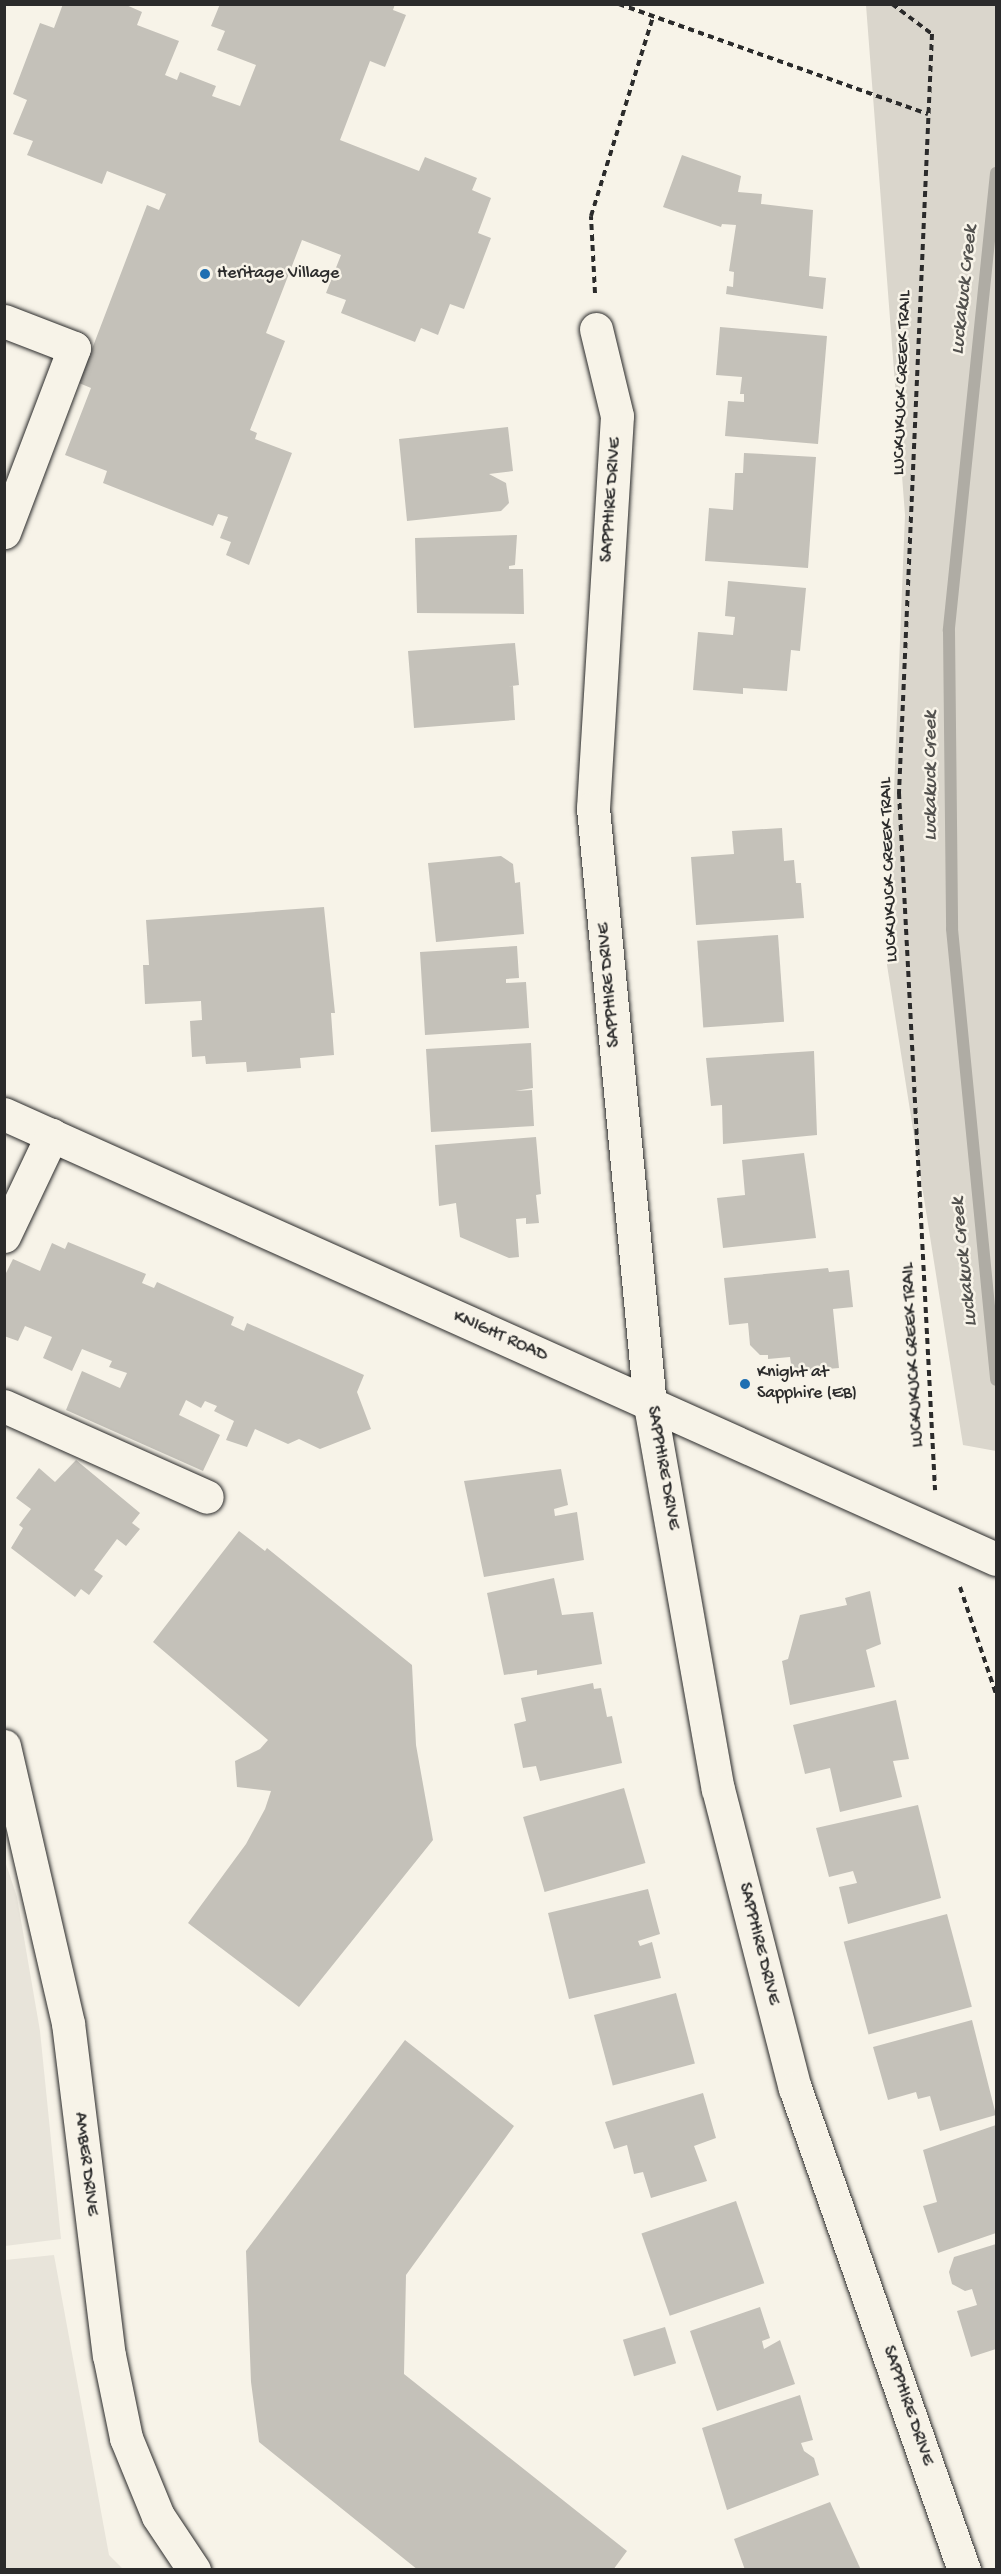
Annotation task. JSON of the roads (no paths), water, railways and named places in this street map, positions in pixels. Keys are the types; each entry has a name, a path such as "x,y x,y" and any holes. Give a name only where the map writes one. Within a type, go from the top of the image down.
{"street":[{"path":"4,321 74,348 7,520"},
{"name":"SAPPHIRE DRIVE","path":"596,329 617,416 593,808 650,1405 718,1789 795,2088 964,2570"},
{"name":"KNIGHT ROAD","path":"4,1114 996,1559"},
{"path":"4,1236 52,1135"},
{"path":"4,1406 207,1497"},
{"name":"AMBER DRIVE","path":"4,1746 68,2024 109,2355 126,2438 158,2516 194,2570"}],"waterway":[{"name":"Luckakuck Creek","path":"996,173 949,631 952,929 996,1380"}],"place":[{"name":"Heritage Village","path":"205,274"},
{"name":"Knight at Sapphire (EB)","path":"745,1384"}]}
